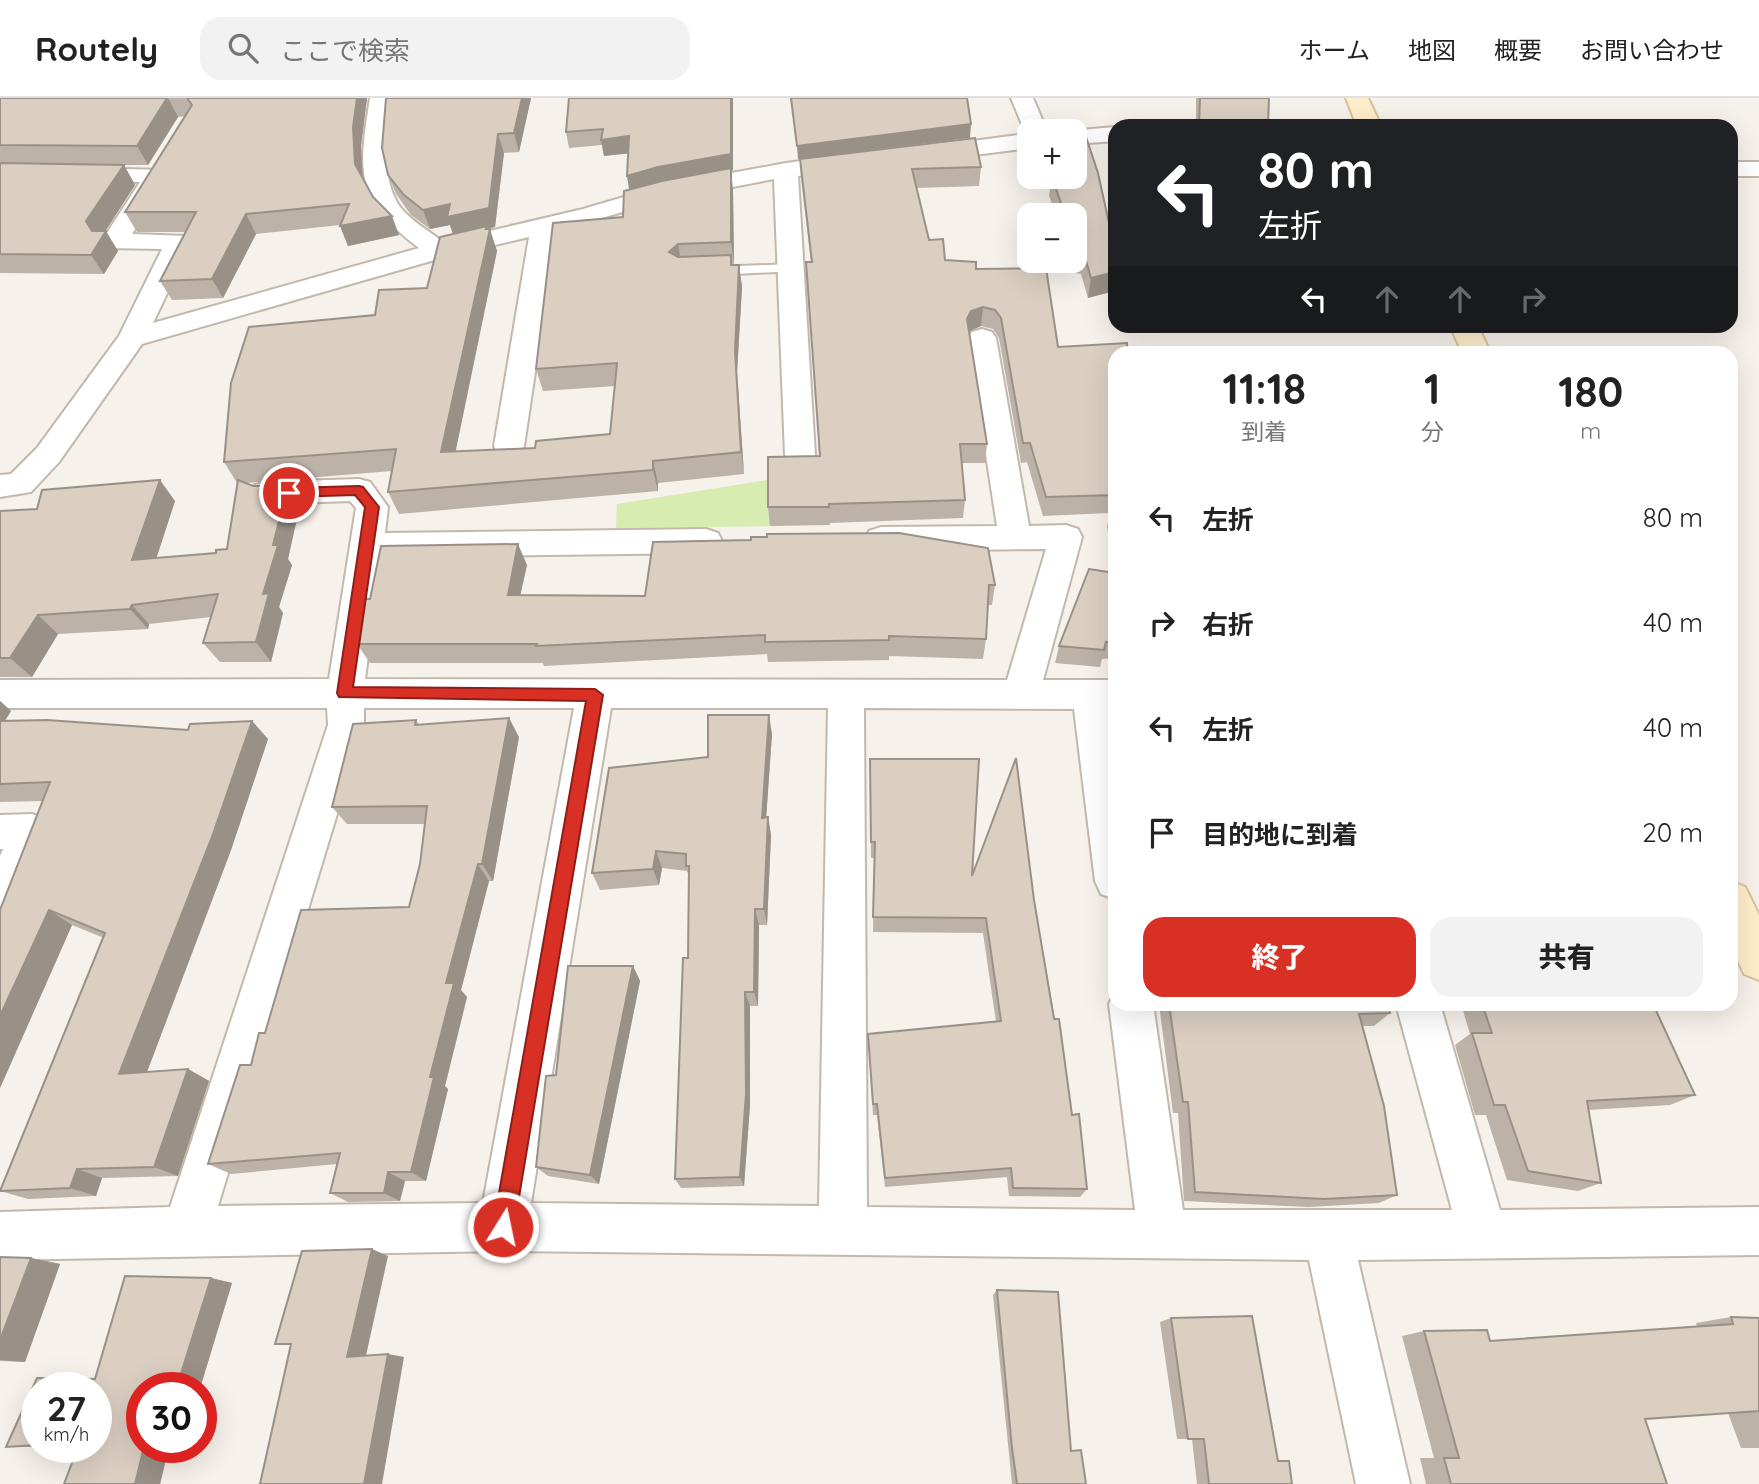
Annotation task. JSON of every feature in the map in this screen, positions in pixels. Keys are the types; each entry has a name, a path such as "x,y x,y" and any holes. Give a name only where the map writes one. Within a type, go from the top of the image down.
{"main road":[{"path":"1357,98 1366,119"},
{"path":"1738,915 1759,960"}],"street":[{"path":"381,98 375,143 379,183 391,211 438,251"},
{"path":"1022,98 1030,119"},
{"path":"1087,136 1108,135"},
{"path":"132,338 438,251 544,226 661,193 786,170 1017,142"},
{"path":"0,173 163,164 114,242 179,241 132,338 48,455 10,485 5,520"},
{"path":"1738,169 1759,169"},
{"path":"786,170 800,455"},
{"path":"509,446 544,226"},
{"path":"982,338 1015,538"},
{"path":"186,1231 346,725 345,693 372,507 359,490 266,493"},
{"path":"849,540 1066,537 1021,694"},
{"path":"365,545 738,541"},
{"path":"843,1232 846,692"},
{"path":"0,694 595,695 846,692 1102,695 1108,781"},
{"path":"503,1227 595,695"},
{"path":"0,832 32,831 0,899"},
{"path":"1132,1011 1162,1235"},
{"path":"1420,1011 1483,1233"},
{"path":"0,1236 503,1227 1328,1236 1759,1231"},
{"path":"1328,1236 1383,1484"}],"lane":[{"path":"696,272 791,268"}],"green space":[{"path":"785,477 784,526 616,528 617,504"}],"building":[{"path":"0,98 167,98 137,146 0,145"},
{"path":"187,98 357,98 353,127 355,164 373,197 392,216 340,226 349,204 246,214 212,279 160,281 196,212 125,212 192,105"},
{"path":"386,98 522,98 514,133 498,134 489,208 447,217 450,204 423,210 404,195 388,175 382,148"},
{"path":"569,98 731,98 731,154 658,167 627,176 629,136 601,140 603,129 566,132"},
{"path":"791,98 967,98 971,124 797,146"},
{"path":"1200,98 1269,98 1268,119 1199,119"},
{"path":"975,138 981,167 912,169 929,240 943,239 945,260 976,262 976,269 1017,268 1017,273 1047,273 1058,347 1127,343 1127,346 1108,346 1108,495 1046,497 1030,443 1023,443 1001,318 995,310 983,307 971,311 967,319 987,444 960,444 965,500 829,504 829,507 768,507 768,457 820,456 806,262 812,262 800,159"},
{"path":"1087,140 1108,218 1108,274 1091,278 1087,264 1087,203 1061,203 1056,189 1087,189"},
{"path":"0,163 124,165 86,221 92,231 106,231 91,255 0,254"},
{"path":"731,168 731,242 678,244 669,252 678,257 731,255 731,265 739,265 735,351 741,452 653,461 653,470 388,492 396,449 224,462 231,383 249,327 375,315 379,290 427,288 440,237 487,226 486,229 490,229 441,452 535,448 536,441 610,434 617,363 536,369 553,223 623,217 624,191"},
{"path":"160,480 132,560 216,553 216,550 227,549 238,480 253,486 288,485 273,545 278,545 263,594 269,593 256,642 203,643 218,594 132,605 130,609 38,615 10,658 0,658 0,511 37,509 42,490"},
{"path":"899,533 988,548 995,585 989,585 986,639 889,636 889,640 765,642 765,635 536,646 537,644 357,644 363,599 370,599 381,546 518,544 508,595 645,596 653,542 751,540 751,537 767,537 767,534"},
{"path":"1089,569 1108,572 1108,642 1104,650 1059,646"},
{"path":"708,715 769,715 762,818 768,817 764,909 755,909 754,992 745,992 746,1094 740,1177 675,1179 683,958 688,958 689,866 686,866 686,854 656,851 653,869 592,873 609,768 708,757"},
{"path":"509,718 482,864 478,864 446,983 454,983 430,1077 434,1077 411,1172 388,1172 384,1193 330,1193 340,1153 208,1164 240,1065 251,1065 259,1033 265,1033 301,910 409,907 420,864 427,806 332,807 353,724 416,720 415,725"},
{"path":"47,720 188,730 190,724 252,721 213,834 119,1074 188,1069 154,1167 77,1169 70,1188 0,1191 105,933 49,910 0,1016 0,910 50,782 0,784 0,721"},
{"path":"1016,758 1034,900 1054,1019 1059,1019 1072,1115 1079,1114 1087,1189 1013,1188 1011,1168 885,1178 877,1104 873,1104 868,1034 1001,1021 986,918 873,917 875,842 871,842 870,759 979,759 972,876"},
{"path":"568,966 633,966 590,1175 536,1167 546,1076 556,1075"},
{"path":"1170,1011 1389,1011 1390,1013 1359,1014 1384,1106 1397,1195 1324,1199 1195,1192 1188,1102 1183,1102"},
{"path":"1484,1011 1656,1011 1695,1095 1587,1101 1601,1183 1528,1171 1505,1105 1494,1105 1472,1033 1492,1033"},
{"path":"372,1249 347,1357 388,1354 364,1484 260,1484 291,1344 275,1344 302,1251"},
{"path":"0,1257 31,1258 0,1340"},
{"path":"125,1276 211,1278 181,1372 126,1372 126,1463 140,1463 135,1484 64,1484 72,1463 112,1463 112,1372 97,1372"},
{"path":"997,1290 1058,1292 1071,1451 1081,1450 1086,1484 1017,1484"},
{"path":"1252,1316 1278,1461 1289,1461 1292,1484 1209,1484 1204,1439 1188,1439 1171,1318"},
{"path":"1731,1317 1759,1318 1759,1411 1645,1419 1667,1484 1451,1484 1444,1458 1459,1458 1424,1331 1487,1330 1490,1341 1733,1324"},
{"path":"21,1414 21,1446 6,1447"}],"route":[{"path":"289,493 359,490 372,507 345,693 595,695 503,1227"}]}
